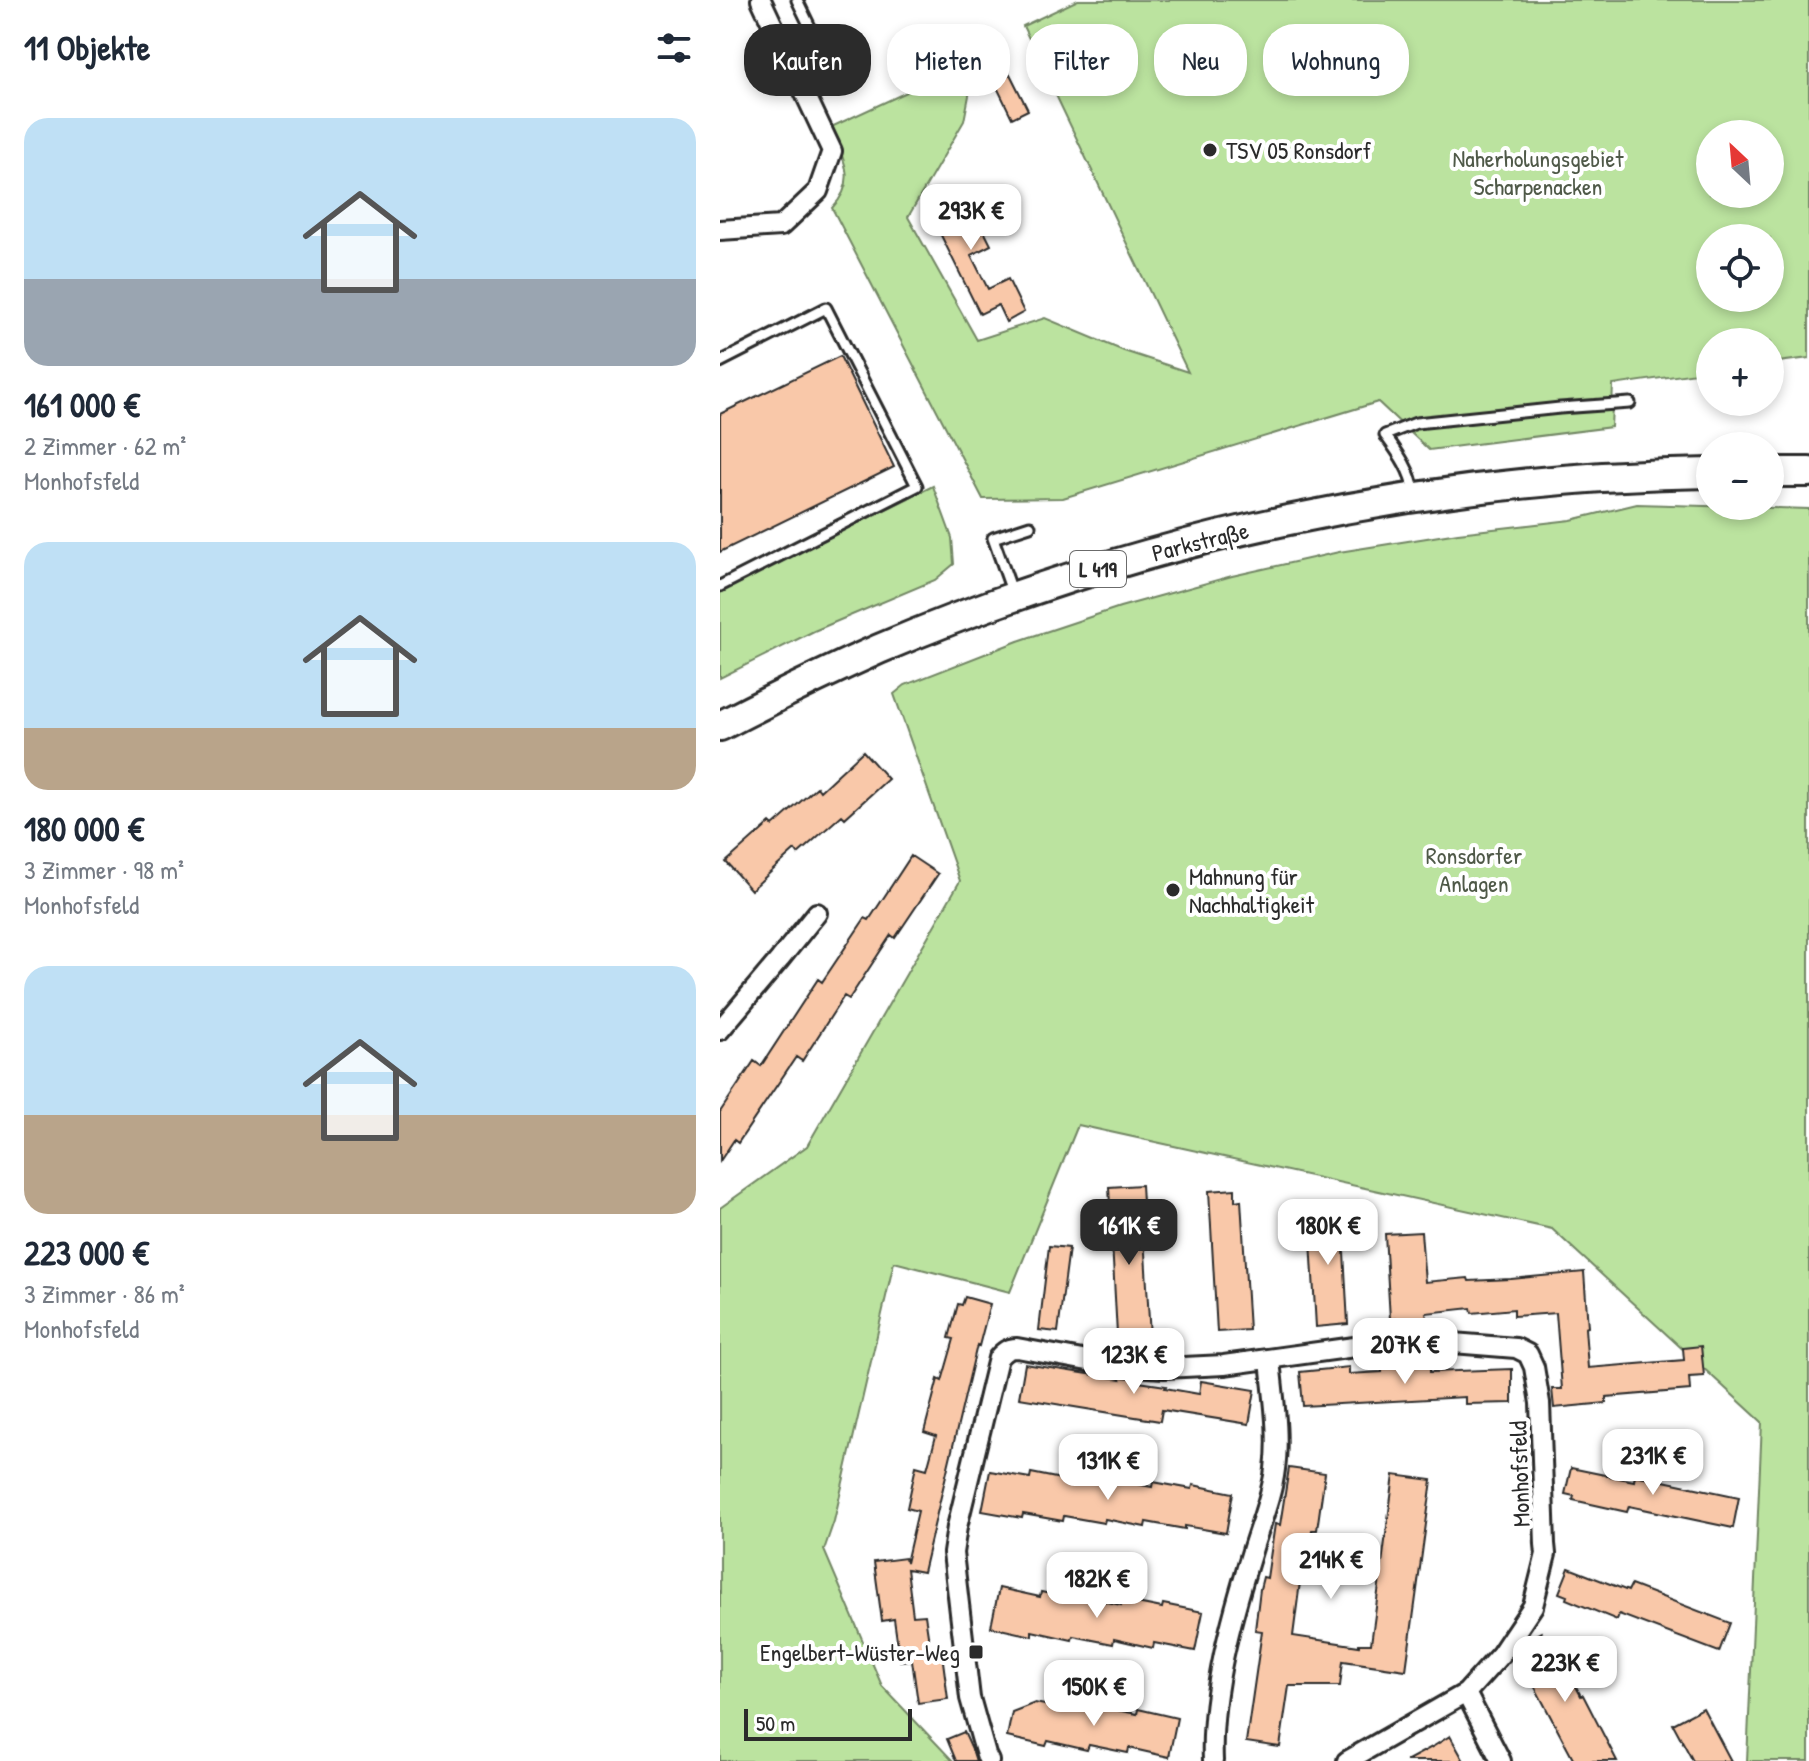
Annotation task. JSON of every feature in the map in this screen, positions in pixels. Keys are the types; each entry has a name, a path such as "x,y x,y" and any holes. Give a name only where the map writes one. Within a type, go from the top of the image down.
{"main road":[{"path":"1784,472 1809,472"},
{"name":"Parkstraße","path":"720,726 851,661 944,623 1135,557 1322,512 1415,496 1563,478 1696,473"}],"street":[{"path":"720,230 781,226 818,191 832,151 761,0"},
{"path":"720,1030 817,913"},
{"name":"Monhofsfeld","path":"989,1761 970,1698 953,1553 998,1358 1009,1348 1104,1364 1194,1368 1369,1345 1440,1342 1516,1348 1528,1354 1534,1367 1540,1403 1546,1554 1533,1606 1501,1654 1466,1693 1347,1761"},
{"path":"1213,1761 1215,1709 1235,1606 1275,1469 1275,1410 1270,1359"},
{"path":"1466,1693 1501,1761"}],"lane":[{"path":"797,0 809,24"},
{"path":"720,362 826,308 917,486 720,586"},
{"path":"1415,496 1408,470 1385,435 1416,423 1630,403"},
{"path":"1014,597 993,538 1030,526"}],"green space":[{"name":"Naherholungsgebiet Scharpenacken","path":"1078,0 1809,0 1809,358 1784,361 1784,328 1696,328 1696,373 1613,385 1611,427 1429,450 1378,402 1063,498 983,499 832,208 845,188 847,178 843,159 829,128 898,96 969,96 964,121 908,217 977,340 1045,318 1124,351 1188,372 1056,96 1138,96 1138,24 1027,24"},
{"path":"933,486 952,538 954,564 935,580 814,631 720,678 720,591"},
{"name":"Ronsdorfer Anlagen","path":"1637,504 1696,506 1696,520 1784,520 1784,508 1809,509 1809,1761 1747,1761 1762,1422 1552,1229 1078,1125 1010,1292 894,1262 834,1521 824,1550 882,1686 953,1761 720,1761 720,1208 807,1146 960,881 894,694 905,685 1018,641 1120,607 1232,576 1339,552 1458,533 1571,520"}],"building":[{"path":"1010,74 1028,110 1012,118 1001,96 1010,96"},
{"path":"962,187 991,245 971,255 988,289 1008,279 1024,312 1006,322 998,305 980,314 926,205"},
{"path":"840,356 894,467 720,552 720,414"},
{"path":"863,751 888,779 845,818 842,815 798,854 795,850 751,890 726,862 817,787 820,791"},
{"path":"911,856 938,874 895,938 891,935 849,999 844,996 802,1061 796,1057 738,1143 734,1140 720,1161 720,1112 754,1061 761,1066 818,979 822,982 865,918 869,920"},
{"path":"1141,1185 1150,1337 1136,1338 1137,1354 1118,1353 1109,1187"},
{"path":"1235,1189 1235,1201 1241,1200 1249,1330 1217,1332 1209,1191"},
{"path":"1330,1205 1330,1217 1342,1216 1348,1324 1316,1327 1309,1206"},
{"path":"1421,1232 1425,1282 1468,1278 1469,1281 1511,1279 1584,1272 1588,1368 1684,1360 1683,1348 1701,1346 1704,1376 1689,1377 1690,1390 1606,1397 1606,1403 1554,1408 1552,1389 1562,1389 1556,1313 1514,1316 1514,1309 1472,1313 1471,1308 1426,1313 1427,1318 1390,1319 1385,1234"},
{"path":"1049,1246 1069,1248 1058,1332 1039,1330"},
{"path":"965,1297 990,1304 977,1345 923,1572 907,1569 913,1616 925,1615 930,1648 941,1646 948,1699 918,1703 912,1660 900,1661 894,1619 882,1621 874,1562 905,1558 906,1563 918,1511 907,1508 916,1466 927,1469 936,1436 924,1432 938,1379 942,1381 954,1339 949,1338 958,1304 962,1305"},
{"path":"1025,1364 1120,1379 1138,1378 1139,1382 1199,1394 1201,1381 1255,1390 1249,1424 1162,1410 1160,1421 1019,1398"},
{"path":"1430,1364 1430,1372 1512,1369 1512,1403 1465,1404 1465,1397 1303,1406 1300,1372 1349,1367 1349,1374 1382,1372 1382,1367"},
{"path":"1289,1468 1325,1473 1317,1530 1312,1530 1304,1583 1300,1582 1293,1636 1359,1646 1371,1644 1394,1475 1432,1480 1406,1670 1343,1661 1340,1686 1289,1686 1280,1747 1246,1742 1262,1631 1255,1630 1260,1589 1263,1577 1267,1578 1275,1524 1280,1525"},
{"path":"1571,1468 1634,1481 1635,1475 1739,1497 1733,1528 1629,1506 1627,1512 1573,1500 1574,1496 1565,1494"},
{"path":"990,1471 1030,1478 1031,1473 1071,1481 1072,1476 1111,1484 1112,1479 1152,1487 1153,1482 1192,1489 1193,1485 1233,1493 1226,1533 1146,1522 1145,1527 1105,1519 1104,1523 1064,1516 1063,1521 982,1511"},
{"path":"1569,1568 1628,1591 1631,1585 1730,1623 1719,1652 1619,1614 1617,1620 1566,1599 1567,1596 1559,1593"},
{"path":"999,1588 1040,1597 1041,1592 1080,1600 1081,1596 1121,1605 1122,1600 1162,1608 1163,1604 1203,1612 1195,1651 1154,1643 1153,1648 1114,1639 1113,1644 1073,1636 1072,1640 1032,1631 1032,1636 991,1627"},
{"path":"1541,1632 1567,1679 1571,1677 1583,1695 1617,1761 1574,1761 1518,1655 1530,1638"},
{"path":"1056,1702 1096,1711 1097,1706 1137,1714 1138,1709 1177,1718 1169,1757 1129,1748 1128,1753 1089,1745 1087,1750 1048,1741 1046,1746 1007,1737 1012,1712 1035,1703 1055,1707"},
{"path":"1703,1708 1731,1761 1693,1761 1673,1724"},
{"path":"964,1732 976,1761 956,1761 947,1739"},
{"path":"1450,1736 1464,1761 1406,1761 1434,1746"}],"place":[{"name":"TSV 05 Ronsdorf","path":"1210,150"},
{"name":"Mahnung für Nachhaltigkeit","path":"1173,890"},
{"name":"Engelbert-Wüster-Weg","path":"976,1652"}]}
